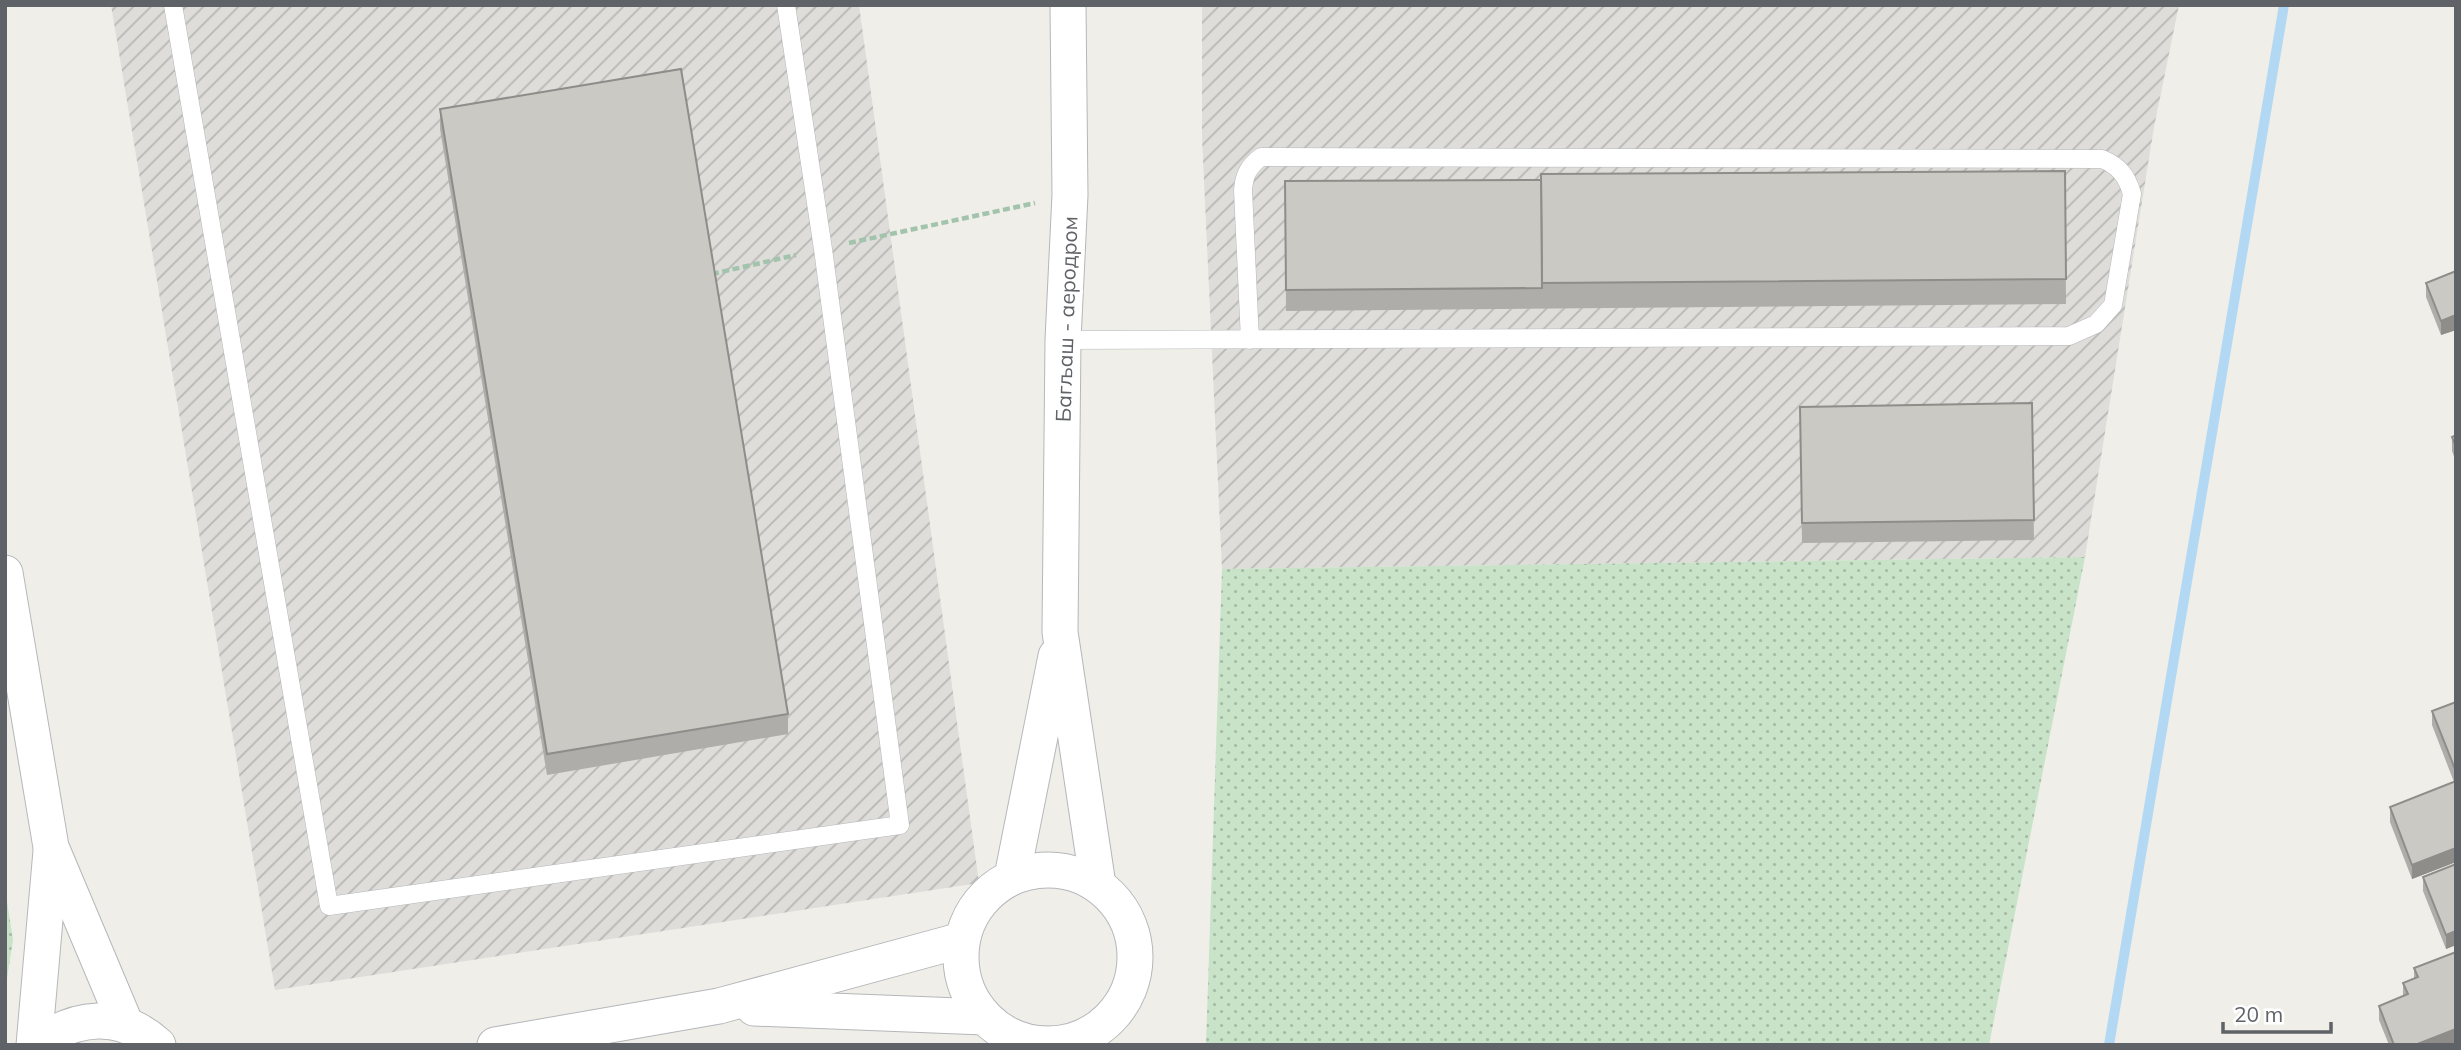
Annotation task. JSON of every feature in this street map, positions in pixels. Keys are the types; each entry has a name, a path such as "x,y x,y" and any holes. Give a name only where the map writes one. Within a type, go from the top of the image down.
{"street":[{"name":"Багљаш - аеродром","path":"1068,5 1070,195 1063,340 1060,632 1098,885"},
{"path":"5,573 51,847 126,1024"},
{"name":"Багљаш - аеродром","path":"1013,877 1060,632"},
{"path":"36,1045 51,847"},
{"path":"719,1006 1000,1032 1032,1043 1060,1044 1110,1030 1129,992 1136,962 1133,932 1120,906 1098,885 1071,873 1041,869 1013,877 989,892 972,914 962,940 961,968 969,994 1000,1032"},
{"path":"495,1045 719,1006 962,940"},
{"path":"36,1045 54,1032 78,1023 102,1020 126,1024 158,1045"}],"lane":[{"path":"173,5 329,906 900,825 823,249 786,5"},
{"path":"1063,340 1250,340 2069,336 2096,324 2113,305 2132,194 2121,170 2102,159 1261,157 1249,167 1243,190 1250,340"}],"path":[{"path":"712,274 1070,195"}],"shaded area":[{"path":"111,5 859,5 979,883 275,990"},
{"path":"1202,5 2179,5 2154,127 2085,557 1222,569 1202,137"}],"green space":[{"path":"2085,557 1989,1045 1206,1045 1222,569"},
{"path":"5,889 13,940 5,991"}],"building":[{"path":"681,69 788,714 547,754 440,109"},
{"path":"2065,171 2066,279 1542,283 1541,174"},
{"path":"1541,180 1542,288 1286,290 1285,181"},
{"path":"2456,271 2456,315 2441,321 2426,283"},
{"path":"2032,403 2034,520 1802,523 1800,407"},
{"path":"2456,702 2456,768 2455,769 2432,711"},
{"path":"2456,781 2456,848 2412,865 2390,807"},
{"path":"2456,864 2456,931 2446,935 2423,877"},
{"path":"2456,952 2456,1029 2415,1045 2394,1045 2379,1006 2408,994 2403,983 2418,977 2414,968"}],"waterway":[{"path":"2109,1045 2284,5"}]}
